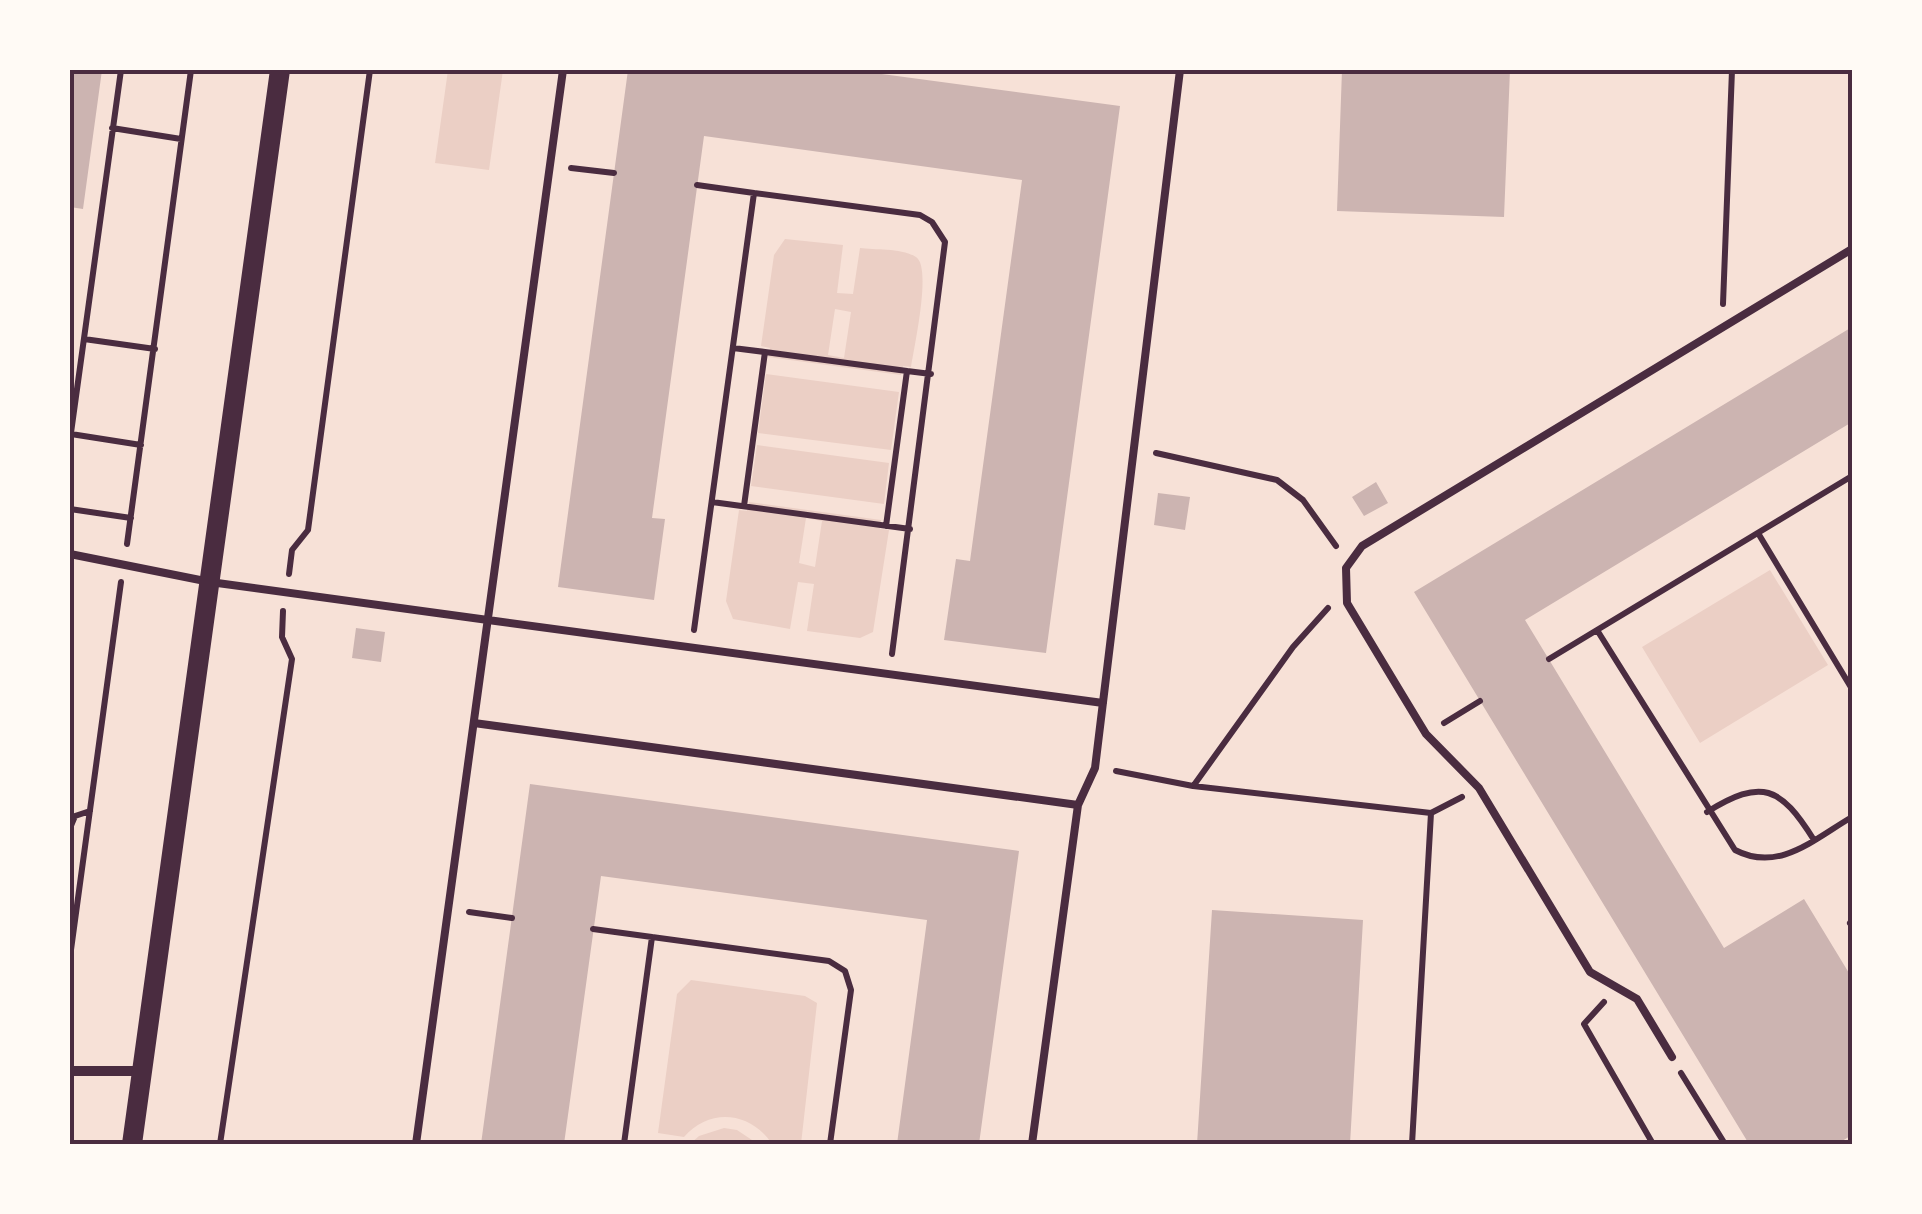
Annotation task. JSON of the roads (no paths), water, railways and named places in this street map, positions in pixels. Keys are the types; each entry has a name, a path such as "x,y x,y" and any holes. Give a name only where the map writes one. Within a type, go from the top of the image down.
{"main road":[{"path":"132,1144 280,70"}],"street":[{"path":"70,1070 142,1070"}],"lane":[{"path":"416,1144 563,70"},
{"path":"1032,1144 1078,806 1095,768 1180,70"},
{"path":"1672,1058 1637,999 1590,972 1479,788 1426,734 1347,603 1344,590 1351,558 1362,546 1852,249"},
{"path":"70,554 210,582 1103,703"},
{"path":"474,724 1078,806"}]}
